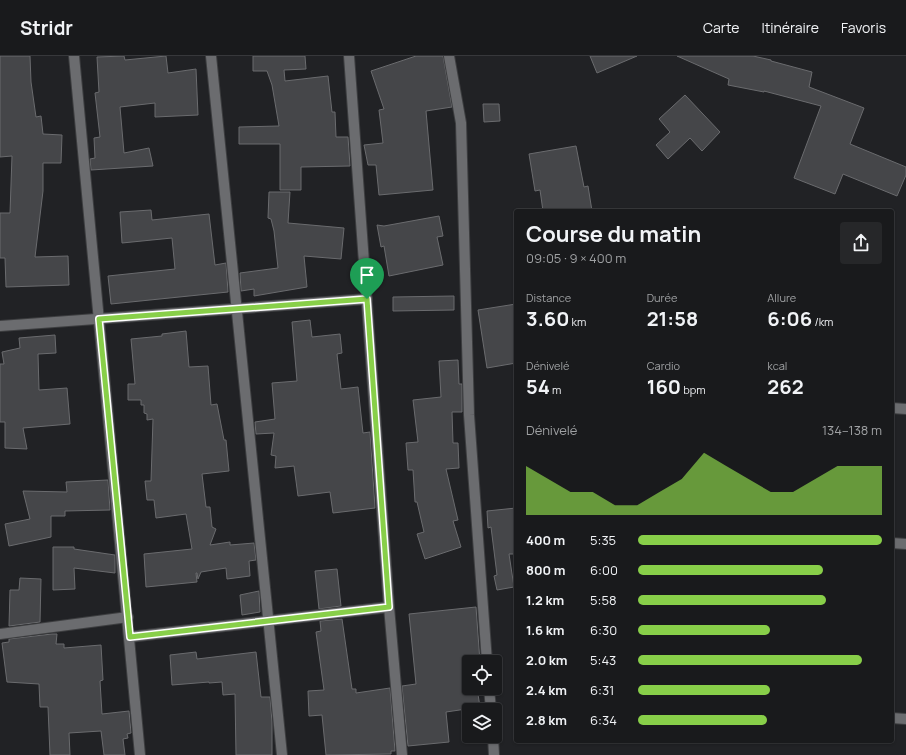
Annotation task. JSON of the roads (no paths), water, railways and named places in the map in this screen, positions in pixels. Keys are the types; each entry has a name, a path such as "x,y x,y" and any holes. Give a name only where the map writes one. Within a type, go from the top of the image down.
{"street":[{"path":"74,56 140,755"},
{"path":"211,56 238,308 282,755"},
{"path":"350,56 389,607 402,755"},
{"path":"449,56 461,123 469,415 486,655"},
{"path":"0,326 367,299"},
{"path":"894,408 906,409"},
{"path":"894,543 906,544"},
{"path":"130,637 389,607"},
{"path":"0,634 128,617"},
{"path":"894,718 906,719"},
{"path":"493,743 494,755"}]}
